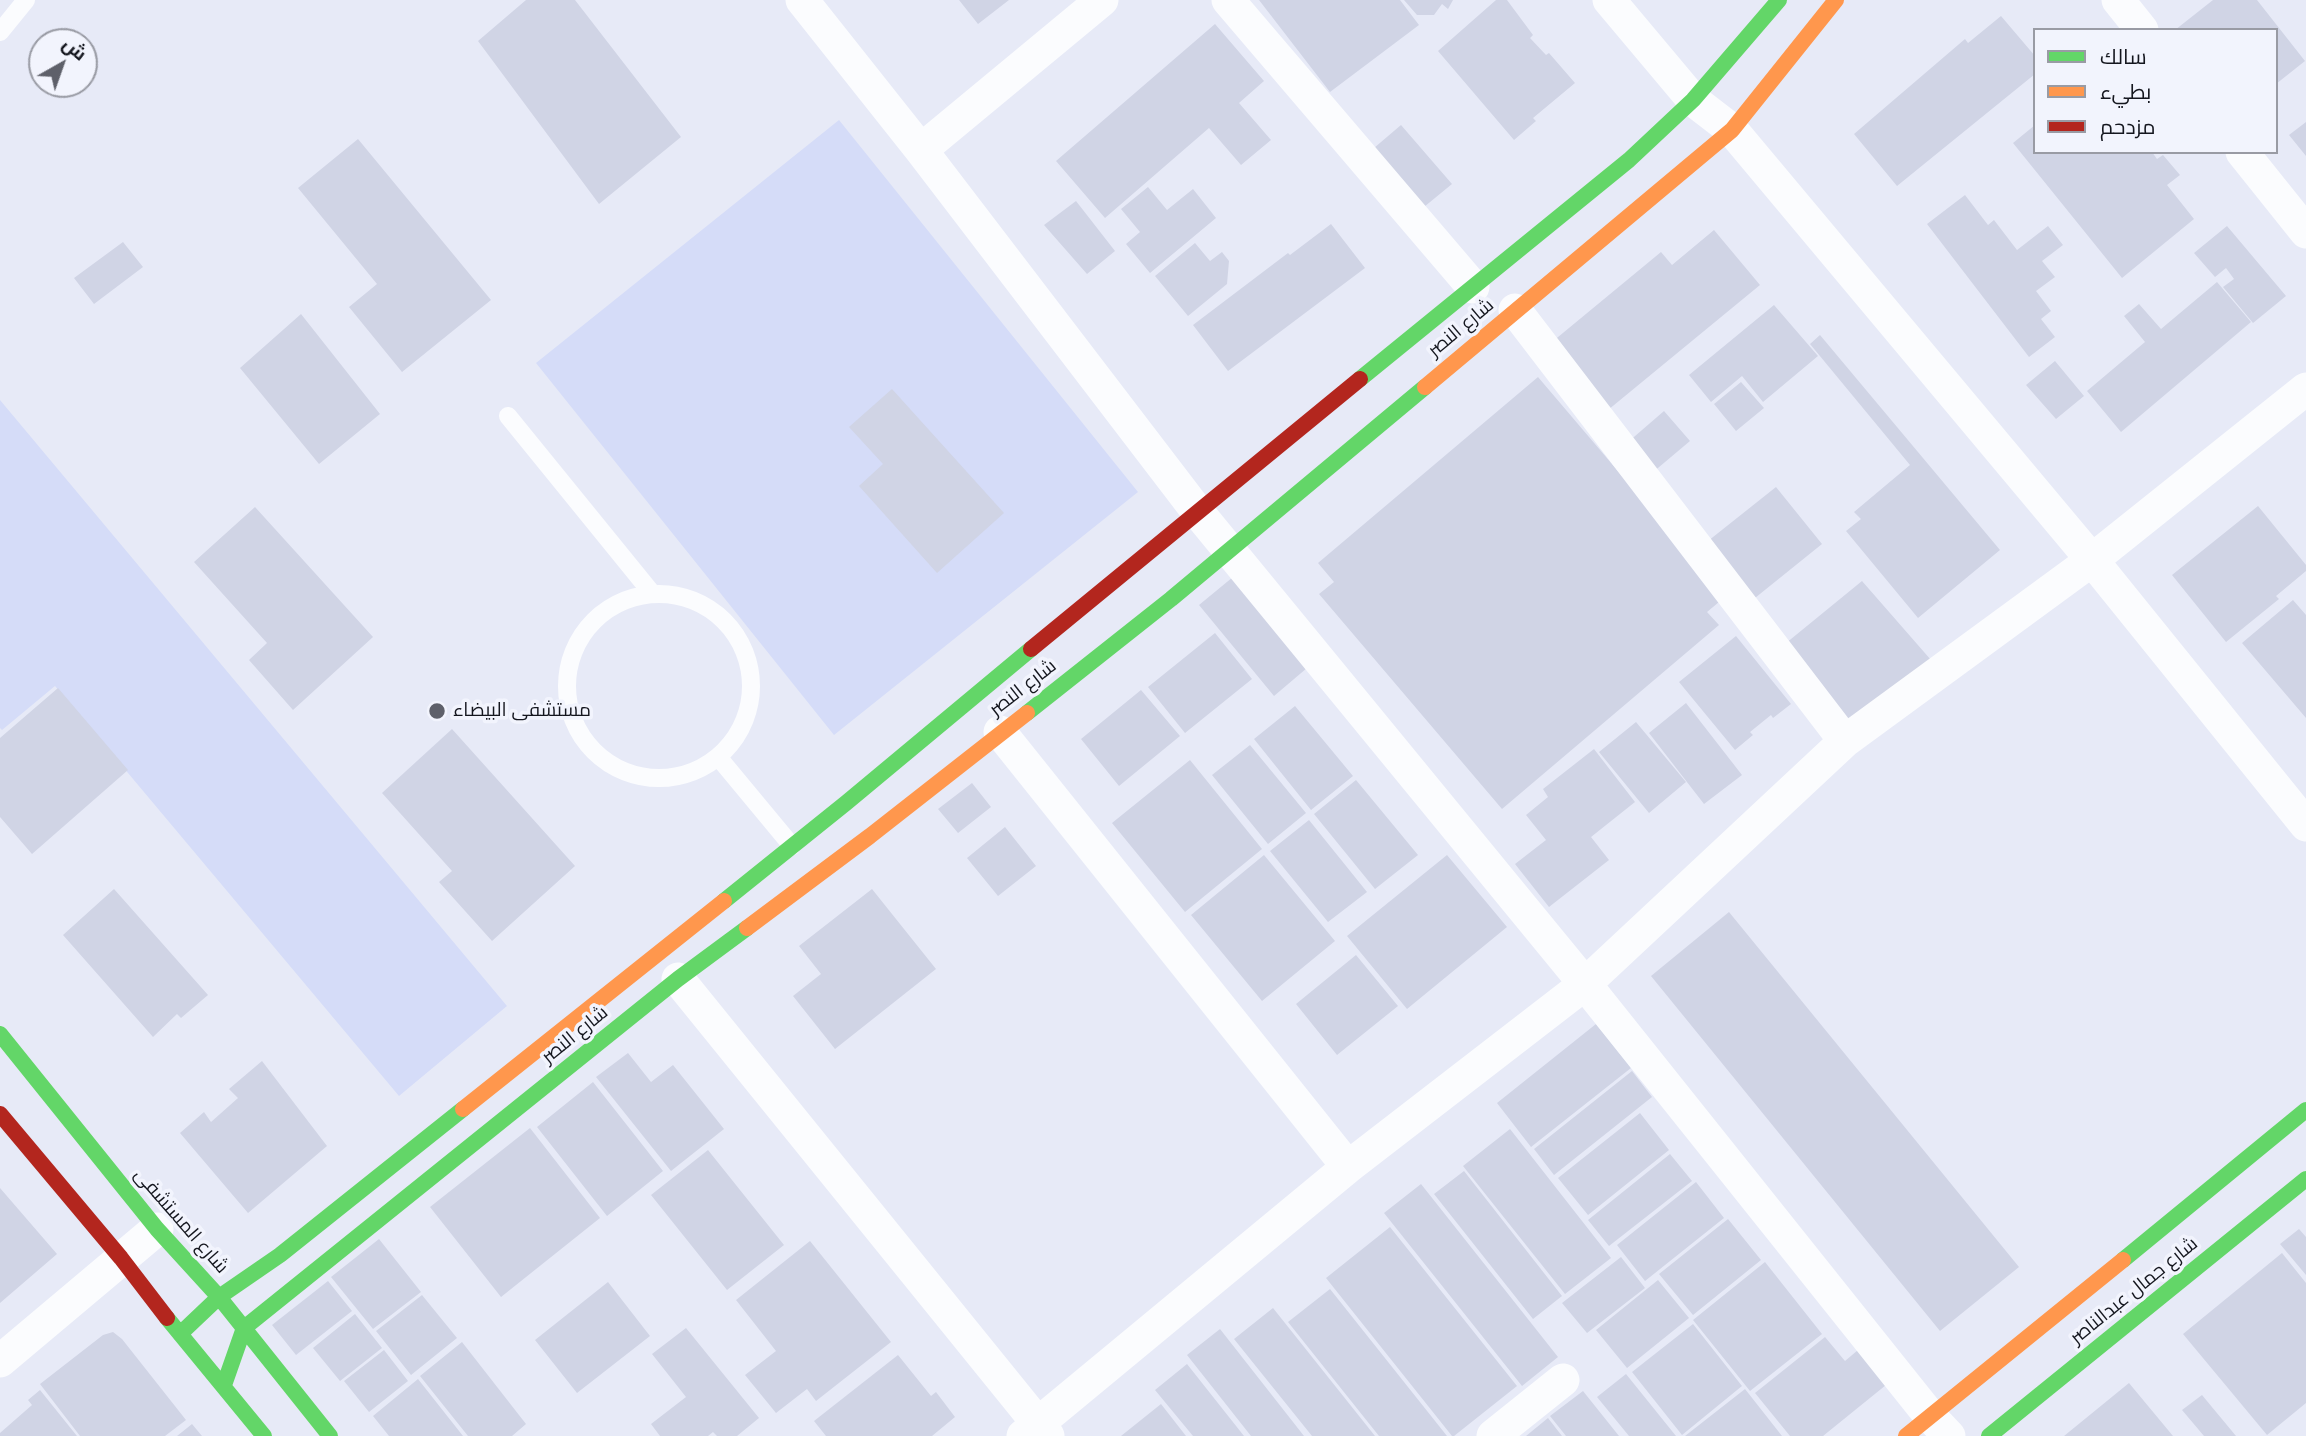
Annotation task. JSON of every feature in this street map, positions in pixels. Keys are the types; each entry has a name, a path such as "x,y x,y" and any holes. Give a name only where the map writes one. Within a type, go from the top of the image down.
{"street":[{"path":"802,0 921,150 1197,511 1586,984 1928,1429 2306,1110"},
{"path":"921,150 1102,0"},
{"path":"1228,0 1473,287"},
{"path":"1609,0 1693,100 1732,130 2092,560 2306,825"},
{"name":"شارع النصر","path":"244,1328 678,979 858,820 1197,511 1629,160 1693,100 1779,0"},
{"name":"شارع النصر","path":"180,1334 219,1297 280,1255 792,846 858,820 1000,732 1171,599 1732,130 1836,0"},
{"path":"2118,0 2140,28"},
{"path":"2244,154 2306,232"},
{"path":"1515,310 1846,741"},
{"path":"678,979 1036,1432 1348,1167 1586,984 1846,741 2092,560 2306,389"},
{"path":"1000,732 1348,1167"},
{"name":"شارع المستشفى","path":"0,1034 157,1229 219,1297 330,1436"},
{"path":"0,1114 121,1258 264,1436"},
{"name":"شارع جمال عبدالناصر","path":"1989,1436 2306,1179"},
{"path":"0,1361 157,1229"},
{"path":"224,1385 244,1328"},
{"path":"1493,1436 1563,1380"}],"lane":[{"path":"0,32 26,0"},
{"path":"508,416 651,592"},
{"path":"651,592 698,600 734,630 752,674 746,720 719,758 680,777 637,776 598,756 573,721 566,678 580,637 610,606 651,592"},
{"path":"719,758 792,846"}],"shaded area":[{"path":"839,120 1138,492 834,735 536,363"},
{"path":"0,400 507,1006 399,1096 55,686 2,730 0,728"}],"building":[{"path":"526,0 575,0 681,137 599,204 478,41"},
{"path":"959,0 1009,0 978,24"},
{"path":"1259,0 1400,0 1419,25 1330,92"},
{"path":"1404,0 1453,0 1448,9 1442,4 1434,15 1417,15"},
{"path":"1496,0 1507,0 1533,35 1530,38 1546,55 1549,53 1575,83 1533,118 1536,121 1514,140 1438,51"},
{"path":"2213,0 2257,0 2305,61 2278,82 2278,28 2178,28"},
{"path":"2001,16 2033,54 2033,76 1897,186 1854,134 1965,39 1968,43"},
{"path":"1215,24 1264,81 1239,103 1271,140 1241,165 1209,128 1105,218 1056,161"},
{"path":"2306,122 2306,156 2289,135"},
{"path":"1401,125 1452,184 1424,207 1374,148"},
{"path":"2033,127 2033,154 2153,154 2157,159 2163,155 2180,175 2167,185 2194,219 2122,278 2013,143"},
{"path":"358,139 491,300 402,372 349,307 377,284 298,188"},
{"path":"1148,187 1167,210 1193,189 1216,218 1150,273 1126,244 1140,232 1121,209"},
{"path":"1965,195 1988,225 1994,220 2017,250 2048,226 2063,245 2042,261 2055,277 2036,291 2051,311 2041,319 2055,337 2029,357 1927,224"},
{"path":"1076,201 1115,251 1087,274 1044,225"},
{"path":"1331,224 1365,268 1228,371 1193,325"},
{"path":"2227,226 2286,296 2253,323 2223,287 2234,279 2226,268 2215,277 2194,253"},
{"path":"1714,230 1760,285 1608,410 1552,342 1661,252 1672,265"},
{"path":"123,242 143,267 94,304 74,278"},
{"path":"1195,243 1210,261 1222,252 1229,261 1227,284 1188,316 1155,276"},
{"path":"2217,282 2251,322 2121,432 2087,391 2145,342 2124,316 2139,304 2161,329"},
{"path":"1774,305 1818,356 1763,402 1742,376 1711,402 1689,375"},
{"path":"301,314 380,414 319,464 240,368"},
{"path":"1820,335 2000,550 1918,618 1846,531 1861,519 1854,512 1910,465 1810,344"},
{"path":"2055,361 2084,396 2056,419 2026,385"},
{"path":"1538,377 1725,597 1707,612 1719,625 1502,809 1319,594 1334,582 1318,563"},
{"path":"1741,382 1764,408 1736,431 1714,404"},
{"path":"892,389 1004,513 937,573 859,486 883,464 849,427"},
{"path":"1664,411 1690,441 1652,473 1627,443"},
{"path":"1776,487 1822,544 1750,602 1703,545"},
{"path":"2258,506 2306,565 2306,571 2276,596 2279,599 2226,642 2172,575"},
{"path":"255,507 373,637 293,710 249,660 267,643 194,562"},
{"path":"1233,577 1307,668 1274,696 1199,605"},
{"path":"1862,581 1931,660 1851,730 1780,648"},
{"path":"2293,600 2306,615 2306,718 2242,643"},
{"path":"1215,633 1252,679 1185,733 1148,687"},
{"path":"1736,636 1791,704 1773,718 1771,715 1750,732 1753,735 1735,750 1679,682"},
{"path":"58,688 128,770 32,854 0,817 0,738"},
{"path":"1141,690 1180,736 1119,786 1081,739"},
{"path":"1686,703 1742,775 1704,804 1649,733"},
{"path":"1295,706 1353,776 1311,810 1254,739"},
{"path":"1636,722 1686,782 1649,813 1599,752"},
{"path":"452,729 575,866 492,941 439,882 452,871 382,793"},
{"path":"1250,745 1306,813 1268,844 1212,775"},
{"path":"1594,749 1635,802 1591,837 1609,860 1549,907 1515,864 1546,840 1526,815 1548,797 1543,789"},
{"path":"1190,760 1262,849 1185,912 1112,823"},
{"path":"1356,780 1418,855 1375,889 1314,814"},
{"path":"972,783 991,807 958,833 938,809"},
{"path":"1309,820 1367,892 1328,922 1270,851"},
{"path":"1005,827 1036,866 998,896 967,858"},
{"path":"1264,855 1335,941 1262,1001 1191,915"},
{"path":"1447,855 1507,927 1407,1009 1347,936"},
{"path":"114,889 208,995 181,1018 177,1014 153,1037 63,935"},
{"path":"872,889 936,969 835,1049 793,996 821,974 799,946"},
{"path":"1729,912 2019,1267 1940,1331 1651,976"},
{"path":"1356,955 1398,1006 1337,1055 1296,1004"},
{"path":"1596,1024 1631,1068 1531,1147 1497,1103"},
{"path":"628,1053 651,1082 673,1065 724,1129 671,1171 596,1077"},
{"path":"262,1061 327,1146 248,1213 180,1133 204,1112 211,1122 238,1098 229,1089"},
{"path":"1632,1071 1652,1097 1554,1175 1534,1149"},
{"path":"593,1082 663,1171 607,1216 537,1127"},
{"path":"1640,1113 1669,1150 1588,1215 1558,1178"},
{"path":"530,1128 600,1218 501,1297 430,1207"},
{"path":"1510,1129 1611,1258 1565,1294 1463,1166"},
{"path":"708,1150 784,1245 727,1290 651,1195"},
{"path":"1670,1154 1692,1181 1609,1246 1588,1220"},
{"path":"1464,1171 1562,1296 1533,1319 1434,1194"},
{"path":"1696,1182 1724,1218 1645,1281 1617,1245"},
{"path":"1421,1184 1558,1357 1522,1386 1384,1213"},
{"path":"0,1188 57,1254 0,1303"},
{"path":"1728,1219 1761,1260 1693,1315 1659,1274"},
{"path":"1390,1227 1517,1386 1454,1436 1326,1278"},
{"path":"2299,1229 2306,1237 2306,1275 2280,1244"},
{"path":"379,1239 421,1292 373,1329 331,1277"},
{"path":"810,1241 891,1342 816,1401 807,1389 776,1413 745,1375 776,1351 736,1300"},
{"path":"2282,1253 2306,1283 2306,1403 2267,1435 2183,1334"},
{"path":"1621,1257 1645,1288 1587,1333 1562,1303"},
{"path":"1765,1262 1822,1334 1750,1391 1693,1320"},
{"path":"1658,1280 1689,1318 1627,1368 1596,1330"},
{"path":"328,1281 352,1311 296,1355 272,1325"},
{"path":"608,1282 650,1336 577,1393 535,1340"},
{"path":"1330,1289 1447,1436 1379,1436 1288,1322"},
{"path":"422,1295 457,1338 411,1375 376,1331"},
{"path":"1273,1308 1375,1436 1312,1436 1234,1339"},
{"path":"355,1314 382,1348 340,1381 313,1348"},
{"path":"1693,1324 1742,1386 1682,1435 1632,1372"},
{"path":"686,1328 759,1418 737,1436 717,1436 713,1432 708,1436 660,1436 651,1424 686,1397 652,1354"},
{"path":"1220,1329 1304,1436 1251,1436 1187,1355"},
{"path":"113,1332 122,1339 186,1420 165,1436 80,1436 40,1384 103,1335"},
{"path":"1825,1337 1845,1361 1858,1350 1886,1385 1823,1436 1790,1436 1755,1393"},
{"path":"462,1342 526,1424 512,1436 468,1436 420,1376"},
{"path":"384,1350 408,1381 369,1412 344,1381"},
{"path":"898,1355 931,1396 936,1392 955,1417 932,1436 826,1436 814,1421"},
{"path":"1187,1364 1244,1436 1193,1436 1155,1390"},
{"path":"1626,1374 1676,1436 1629,1436 1597,1397"},
{"path":"418,1379 463,1436 389,1436 373,1416"},
{"path":"2129,1383 2173,1436 2064,1436"},
{"path":"1745,1389 1782,1436 1685,1436"},
{"path":"40,1390 77,1436 0,1436 0,1433 32,1405 28,1400"},
{"path":"1583,1391 1619,1436 1566,1436 1550,1416"},
{"path":"2202,1395 2236,1436 2204,1436 2182,1410"},
{"path":"1161,1404 1186,1436 1121,1436"},
{"path":"1548,1418 1562,1436 1526,1436"},
{"path":"192,1424 202,1436 177,1436"}],"traffic: fast":[{"path":"1360,379 1629,160 1693,100 1779,0"},
{"path":"1027,713 1171,599 1425,387"},
{"path":"724,901 1031,649"},
{"path":"224,1385 244,1328 678,979 747,928"},
{"path":"0,1034 157,1229 219,1297 330,1436"},
{"path":"180,1334 219,1297 280,1255 463,1109"},
{"path":"2123,1260 2306,1110"},
{"path":"1989,1436 2306,1179"},
{"path":"167,1318 264,1436"}],"traffic: slow":[{"path":"1425,387 1732,130 1836,0"},
{"path":"747,928 1027,713"},
{"path":"463,1109 724,901"},
{"path":"1906,1436 2123,1260"}],"traffic: jam":[{"path":"1031,649 1360,379"},
{"path":"0,1114 121,1258 167,1318"}],"place":[{"name":"مستشفى البيضاء","path":"437,711"}]}
